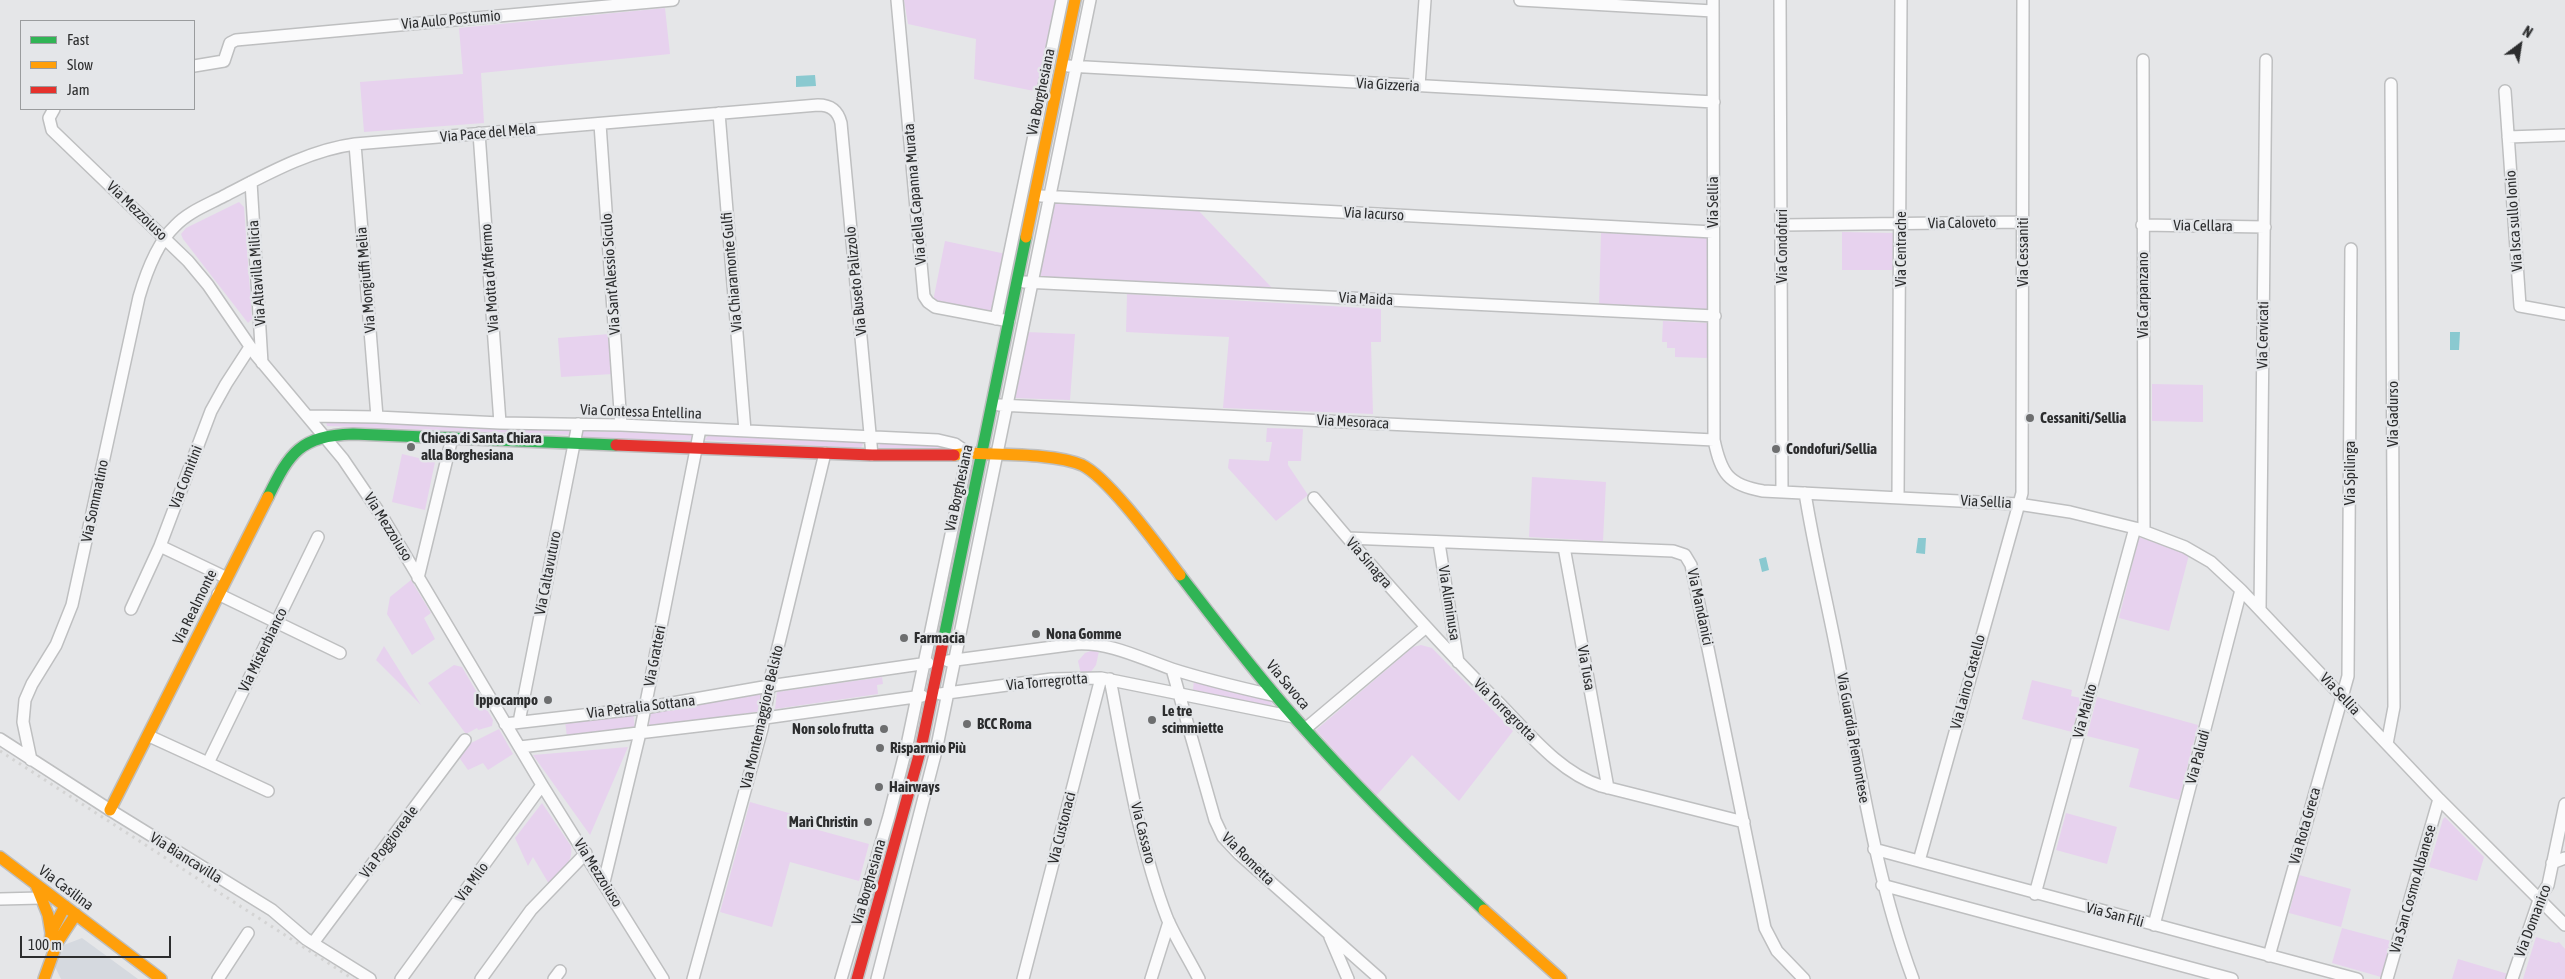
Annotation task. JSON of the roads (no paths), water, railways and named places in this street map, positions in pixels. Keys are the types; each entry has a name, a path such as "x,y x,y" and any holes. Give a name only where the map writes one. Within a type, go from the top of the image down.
{"street":[{"name":"Via Aulo Postumio","path":"195,66 224,61 230,43 234,40 672,0"},
{"name":"Via della Capanna Murata","path":"897,0 924,296 935,307 1009,322"},
{"name":"Via Borghesiana","path":"996,319 1062,0"},
{"name":"Via Borghesiana","path":"857,979 912,786 1075,0"},
{"name":"Via Borghesiana","path":"876,979 927,793 1030,283 1090,0"},
{"path":"1418,86 1425,0"},
{"path":"1520,0 1713,6"},
{"name":"Via Condofuri","path":"1780,0 1782,492"},
{"name":"Via Centrache","path":"1898,497 1901,0"},
{"name":"Via Cessaniti","path":"2018,504 2022,493 2023,0"},
{"name":"Via Sellia","path":"1713,6 1714,440 1719,462 1730,479 1748,488 1782,492 2018,504 2077,513 2139,530 2201,555 2260,609 2439,799 2540,897 2565,925"},
{"name":"Via Carpanzano","path":"2139,530 2143,60"},
{"name":"Via Cervicati","path":"2260,609 2266,60"},
{"name":"Via Gizzeria","path":"1061,65 1714,102"},
{"name":"Via Gadurso","path":"2387,744 2394,707 2391,84"},
{"name":"Via Isca sullo Ionio","path":"2504,91 2520,306 2565,314"},
{"name":"Via Pace del Mela","path":"165,238 175,225 188,215 251,182 326,151 355,144 821,104 834,109"},
{"name":"Via Buseto Palizzolo","path":"834,109 841,123 872,455"},
{"name":"Via Mezzoiuso","path":"53,110 49,116 49,124 54,133 165,238 202,278 262,363 325,435 374,503 542,785 663,979"},
{"name":"Via Chiaramonte Gulfi","path":"719,113 744,431"},
{"name":"Via Sant'Alessio Siculo","path":"600,124 621,425"},
{"name":"Via Motta d'Affermo","path":"479,133 500,424"},
{"path":"2508,137 2565,135"},
{"name":"Via Mongiuffi Melia","path":"355,144 377,417"},
{"name":"Via Altavilla Milicia","path":"251,182 262,363"},
{"name":"Via Iacurso","path":"1034,196 1713,232"},
{"name":"Via Caloveto","path":"1782,225 2023,222"},
{"name":"Via Cellara","path":"2142,225 2265,227"},
{"name":"Via Sommatino","path":"31,760 23,722 25,700 32,684 59,639 72,605 140,297 150,269 165,238"},
{"name":"Via Spilinga","path":"2342,696 2347,680 2348,665 2351,249"},
{"name":"Via Maida","path":"1017,282 1715,316"},
{"name":"Via Comitini","path":"131,608 160,546 212,411 226,384 250,347"},
{"name":"Via Mesoraca","path":"992,404 1714,440"},
{"name":"Via Contessa Entellina","path":"309,416 377,417 500,424 621,425 942,440 956,444 968,453"},
{"name":"Via Caltavuturo","path":"518,722 578,424"},
{"name":"Via Gratteri","path":"604,882 640,733 700,429"},
{"name":"Via Contessa Entellina","path":"325,435 452,438 872,455 938,456 968,453 982,455"},
{"name":"Via Realmonte","path":"110,810 149,736 225,577 285,462 304,443 325,435"},
{"path":"418,578 452,438"},
{"name":"Via Montemaggiore Belsito","path":"693,979 765,718 769,686 825,453"},
{"name":"Via Borghesiana","path":"841,979 889,816 968,453"},
{"name":"Via Savoca","path":"982,455 1066,460 1082,465 1096,474 1276,696 1356,786 1430,859 1561,979"},
{"name":"Via Guardia Piemontese","path":"1805,493 1874,849 1894,927 1913,979"},
{"name":"Via Sinagra","path":"1314,498 1425,628"},
{"name":"Via Laino Castello","path":"1919,861 2018,504"},
{"name":"Via Malito","path":"2035,894 2139,530"},
{"name":"Via Misterbianco","path":"208,763 318,537"},
{"name":"Via Mandanici","path":"1348,538 1439,543 1673,550 1682,553 1689,560 1766,932 1779,955 1804,979"},
{"name":"Via Aliminusa","path":"1439,543 1458,662"},
{"path":"160,546 225,577"},
{"name":"Via Tusa","path":"1564,547 1608,788"},
{"name":"Via Paludi","path":"2154,925 2241,590"},
{"path":"218,594 340,654"},
{"path":"1305,729 1425,628"},
{"name":"Via Torregrotta","path":"1425,628 1562,764 1584,779 1608,788 1744,822"},
{"path":"954,660 1086,644 1117,649 1172,669 1276,696"},
{"name":"Via Petralia Sottana","path":"505,724 644,708 769,686 954,660"},
{"name":"Via Rometta","path":"1172,669 1220,833 1239,854 1380,979"},
{"name":"Via Torregrotta","path":"948,693 1052,679 1105,679 1294,717"},
{"name":"Via Cassaro","path":"1105,679 1146,847 1169,922 1199,979"},
{"name":"Via Custonaci","path":"1023,979 1105,679"},
{"name":"Via Petralia Sottana","path":"520,747 765,718 948,693"},
{"name":"Via Rota Greca","path":"2269,956 2342,696"},
{"path":"149,736 268,791"},
{"name":"Via Biancavilla","path":"0,739 110,810 272,910 313,943 370,979"},
{"name":"Via Poggioreale","path":"313,943 465,740"},
{"name":"Via Milo","path":"401,979 542,785"},
{"name":"Via San Cosmo Albanese","path":"2387,979 2439,799"},
{"name":"Via Domanico","path":"2512,979 2540,897 2548,885 2565,804"},
{"name":"Via San Fili","path":"1874,849 2035,894 2357,979"},
{"path":"481,979 531,910 586,853"},
{"name":"Via Casilina","path":"0,857 161,979"},
{"path":"2552,863 2565,858"},
{"path":"36,885 51,933 48,964 54,979"},
{"name":"Via San Fili","path":"1882,885 2232,979"},
{"path":"0,899 41,898"},
{"path":"51,933 65,906"},
{"path":"44,979 57,943 76,914"},
{"path":"1151,979 1169,922"},
{"path":"218,979 248,933"},
{"path":"1328,934 1348,979"}],"water":[{"path":"815,75 816,86 796,87 796,76"},
{"path":"2450,332 2460,332 2459,350 2450,350"},
{"path":"1918,538 1926,538 1925,554 1916,553"},
{"path":"1766,557 1769,570 1762,572 1759,559"}],"railway":[{"path":"0,751 353,979"}],"place":[{"name":"Cessaniti/Sellia","path":"2030,418"},
{"name":"Chiesa di Santa Chiara alla Borghesiana","path":"411,447"},
{"name":"Condofuri/Sellia","path":"1776,449"},
{"name":"Nona Gomme","path":"1036,634"},
{"name":"Farmacia","path":"904,638"},
{"name":"Ippocampo","path":"548,700"},
{"name":"Le tre scimmiette","path":"1152,720"},
{"name":"BCC Roma","path":"967,724"},
{"name":"Non solo frutta","path":"884,729"},
{"name":"Risparmio Più","path":"880,748"},
{"name":"Hairways","path":"879,787"},
{"name":"Marì Christin","path":"868,822"}]}
